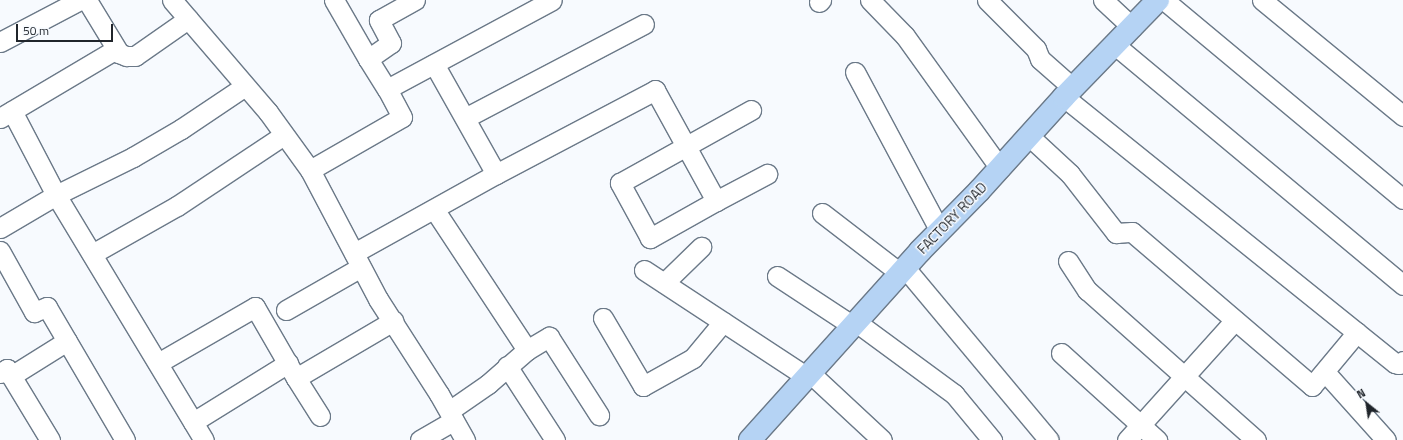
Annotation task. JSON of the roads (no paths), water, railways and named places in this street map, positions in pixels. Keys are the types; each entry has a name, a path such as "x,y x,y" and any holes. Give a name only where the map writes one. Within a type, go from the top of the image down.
{"main road":[{"name":"FACTORY ROAD","path":"750,440 902,271 1000,168 1068,92 1158,0"}],"street":[{"path":"0,42 80,0"},
{"path":"85,0 88,2 118,53 126,56 135,56 188,19"},
{"path":"172,0 268,112 310,170 358,260 393,321 465,440"},
{"path":"310,170 402,117 334,0"},
{"path":"368,59 392,43 379,20 415,0"},
{"path":"870,0 905,36 1000,168"},
{"path":"987,0 1036,49 1040,59 1068,92 1395,363 1399,364 1403,361"},
{"path":"1103,0 1132,27"},
{"path":"1164,0 1403,199"},
{"path":"1262,0 1403,116"},
{"path":"387,89 549,1"},
{"path":"465,118 644,24"},
{"path":"1115,44 1403,285"},
{"path":"116,49 6,115 204,440"},
{"path":"434,64 496,174"},
{"path":"855,72 940,231"},
{"path":"0,228 56,195 147,149 181,129 245,86"},
{"path":"286,310 434,209 496,174 655,90 716,200"},
{"path":"751,110 620,183 650,238 716,200 767,174"},
{"path":"92,254 176,206 284,135"},
{"path":"1029,136 1070,174 1116,233 1132,232 1312,386 1357,332"},
{"path":"434,209 527,350"},
{"path":"822,213 902,271 1049,440"},
{"path":"664,283 701,247"},
{"path":"0,251 34,312 47,307 125,440"},
{"path":"1068,261 1087,290 1256,440"},
{"path":"644,270 723,322 809,375 882,440"},
{"path":"777,276 855,324 954,394 992,440"},
{"path":"158,363 255,307 320,416"},
{"path":"603,318 643,386 692,358 723,322"},
{"path":"1126,440 1235,320"},
{"path":"193,422 393,321"},
{"path":"420,440 451,416 527,350 549,337 599,415"},
{"path":"50,440 6,374 67,341"},
{"path":"1060,352 1157,440"},
{"path":"507,366 555,440"},
{"path":"1324,372 1386,440"}]}
